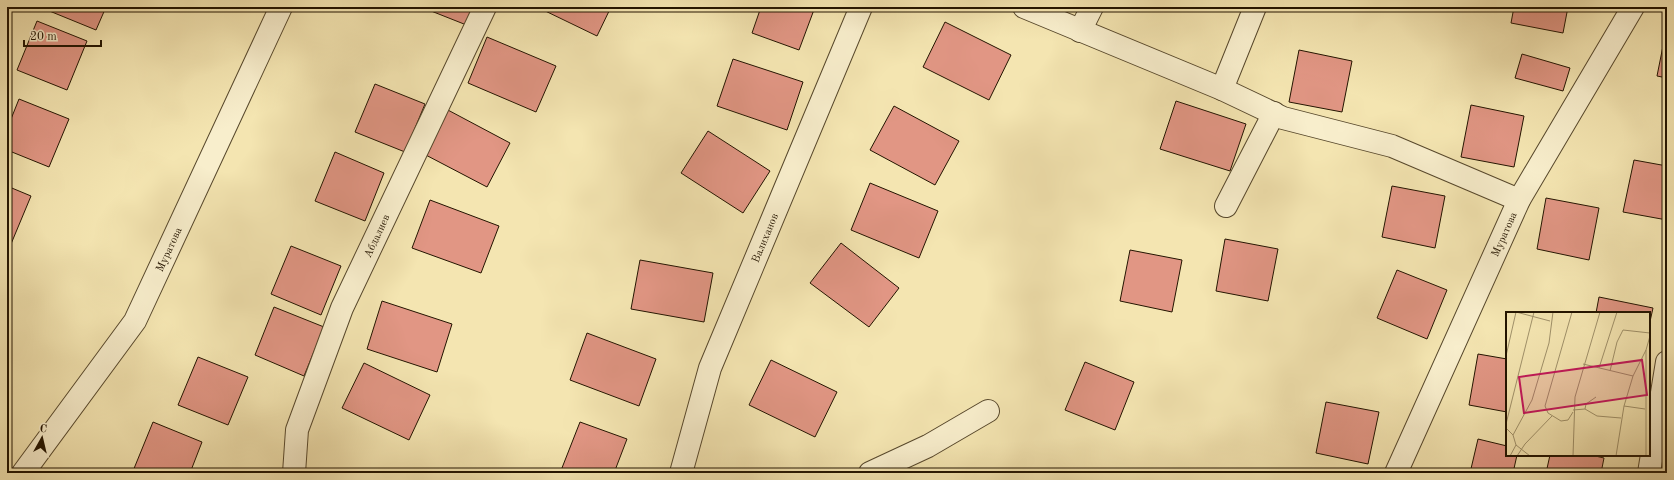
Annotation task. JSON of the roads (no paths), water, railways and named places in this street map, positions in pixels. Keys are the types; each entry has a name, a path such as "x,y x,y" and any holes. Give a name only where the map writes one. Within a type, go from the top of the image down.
{"street":[{"name":"Муратова","path":"23,473 135,321 281,7"},
{"name":"Абдалиев","path":"294,473 297,430 342,308 485,7"},
{"name":"Валиханов","path":"681,473 710,368 861,7"},
{"path":"1024,7 1222,89 1283,118 1392,146 1519,200"},
{"path":"1080,31 1092,7"},
{"path":"1222,89 1255,7"},
{"name":"Муратова","path":"1396,473 1519,200 1633,7"},
{"path":"1226,206 1274,113"},
{"path":"1648,473 1667,362"},
{"path":"870,473 928,446 988,411"}]}
